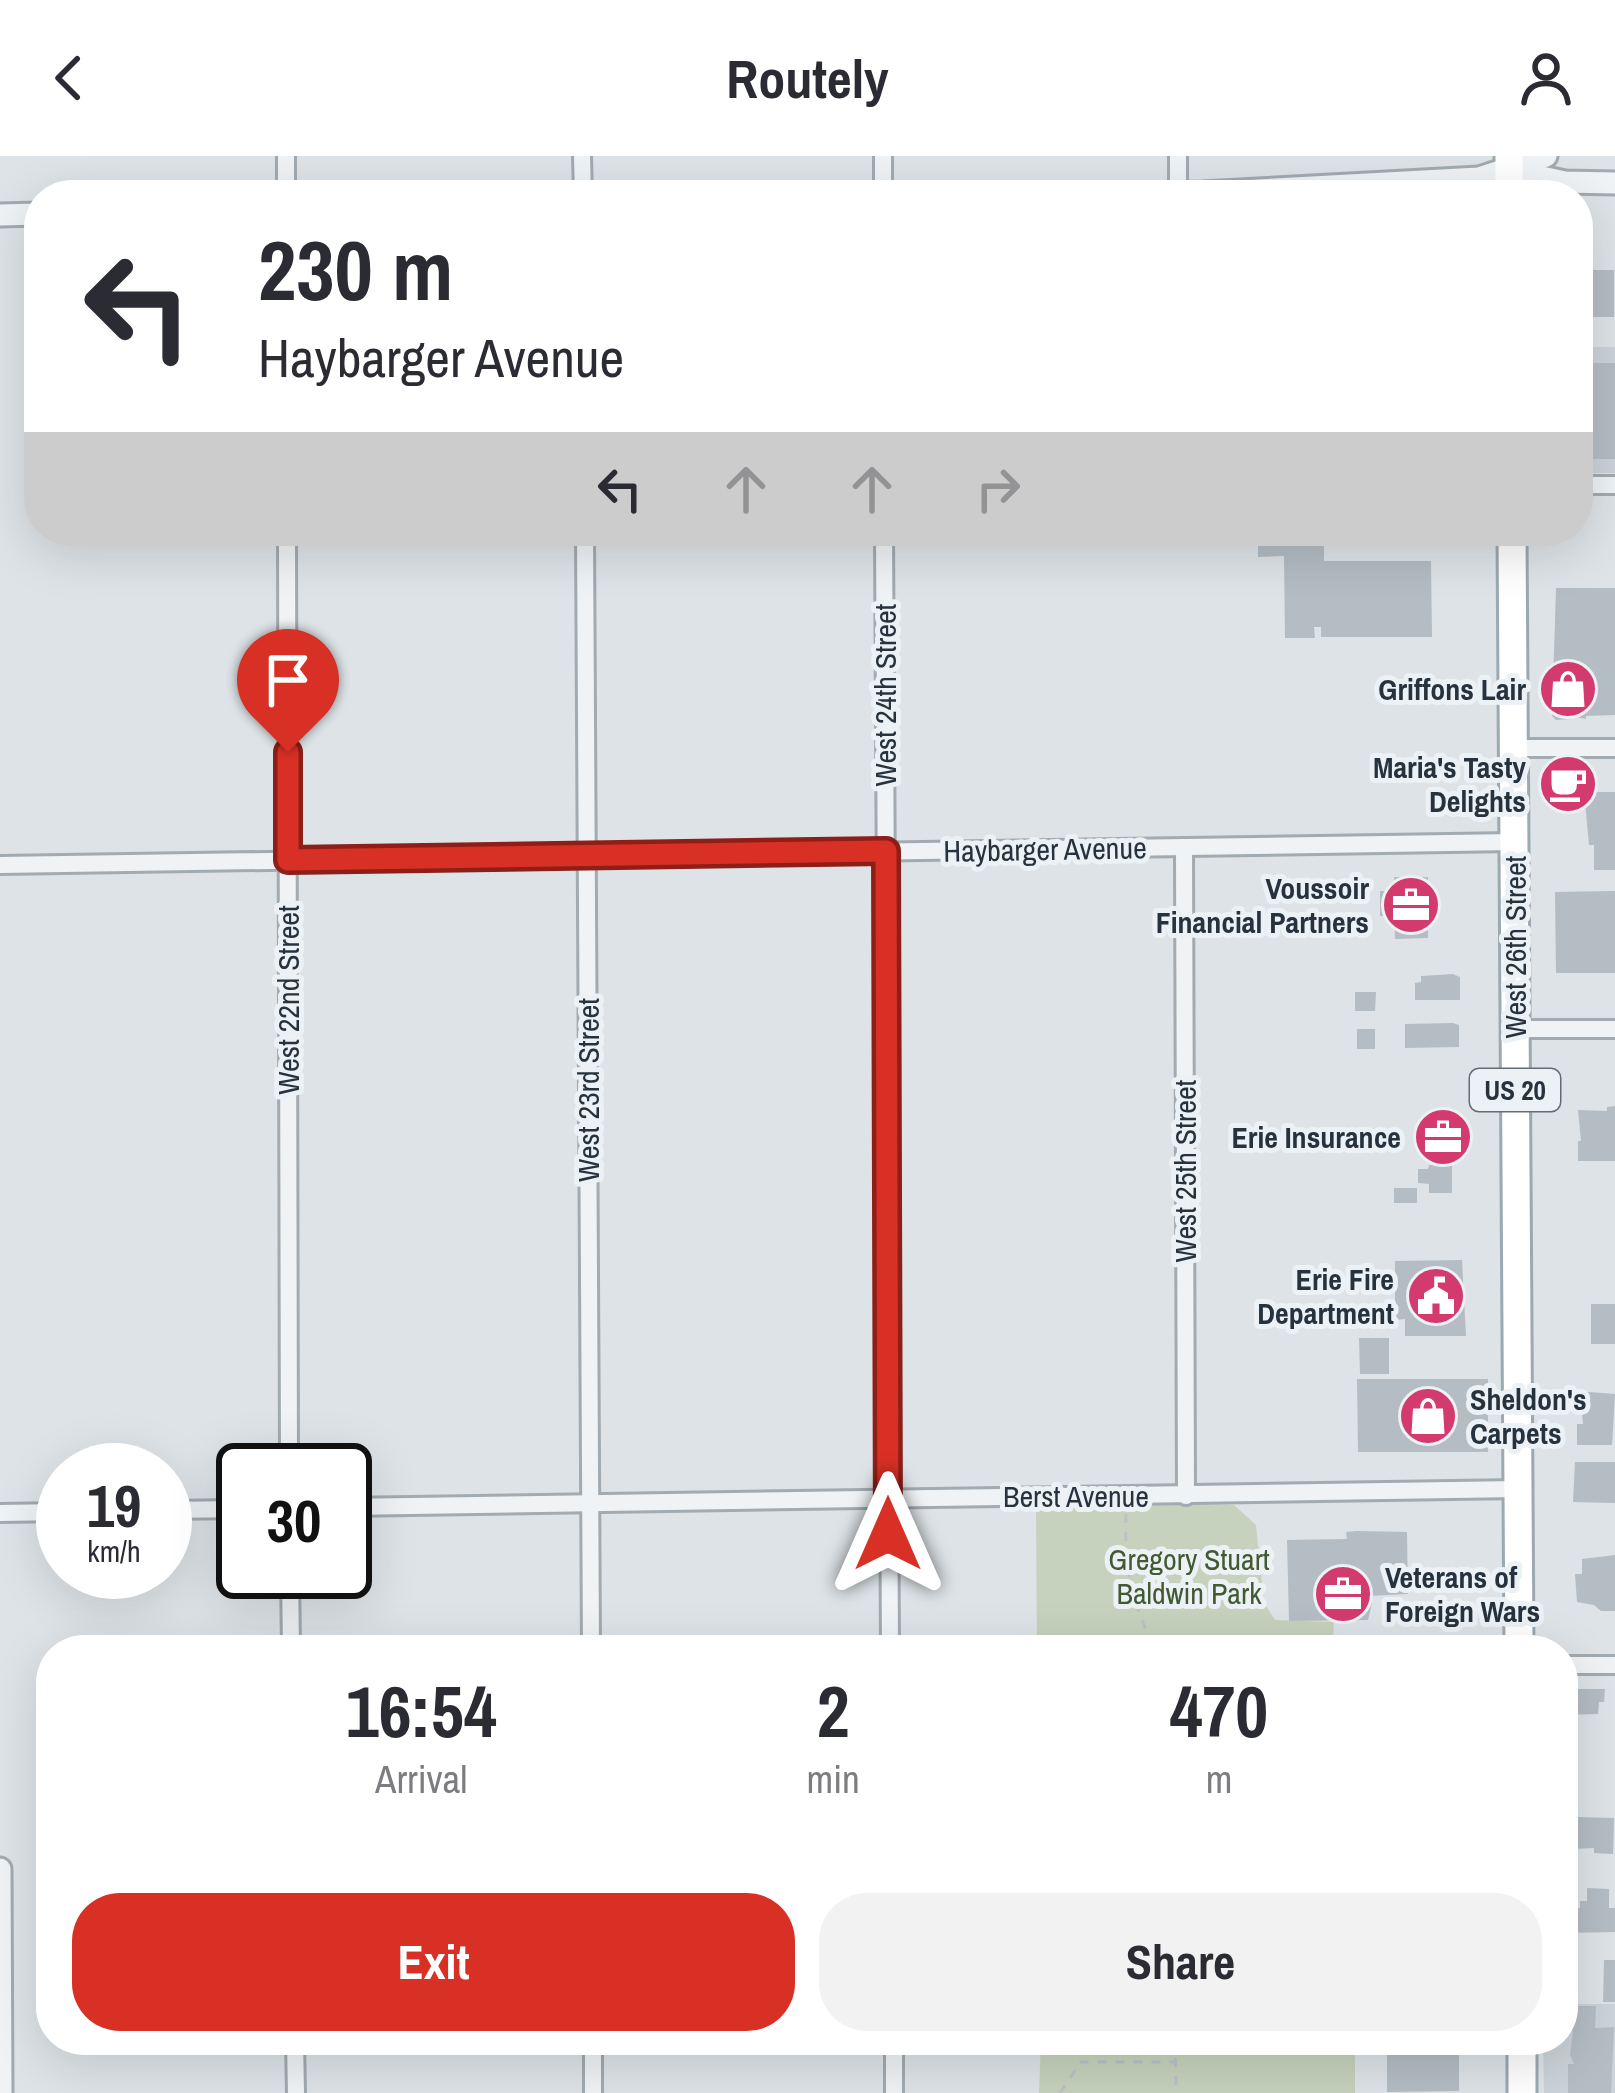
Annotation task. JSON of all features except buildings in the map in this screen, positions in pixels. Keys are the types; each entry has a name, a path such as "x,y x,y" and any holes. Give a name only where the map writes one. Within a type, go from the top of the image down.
{"main road":[{"name":"West 26th Street","path":"1512,546 1520,1635"},
{"path":"1522,2055 1522,2093"}],"street":[{"path":"1509,174 1546,156"},
{"path":"1457,180 1509,174 1551,180"},
{"name":"West 22nd Street","path":"287,546 290,1443"},
{"name":"West 23rd Street","path":"585,546 591,1635"},
{"name":"West 24th Street","path":"884,546 890,1635"},
{"path":"1514,748 1615,748"},
{"name":"Haybarger Avenue","path":"0,865 1514,842"},
{"name":"West 25th Street","path":"1184,847 1186,1496"},
{"path":"1515,1029 1615,1029"},
{"name":"Berst Avenue","path":"372,1507 1519,1489"},
{"path":"0,1513 36,1512"},
{"path":"290,1599 291,1635"},
{"path":"1578,1665 1615,1665"},
{"path":"0,1869 2,2093"},
{"path":"295,2055 296,2093"},
{"path":"593,2055 593,2093"},
{"path":"894,2055 894,2093"}],"path":[{"path":"1127,1495 1129,1583 1148,1635"},
{"path":"1175,2055 1176,2093"},
{"path":"1060,2093 1081,2062 1175,2062"}],"shaded area":[{"path":"1593,347 1615,347 1615,473 1593,473"},
{"path":"1578,2004 1615,2004 1615,2093 1544,2093 1543,2055 1578,2055"}],"green space":[{"name":"Gregory Stuart Baldwin Park","path":"1234,1505 1256,1525 1264,1603 1275,1620 1334,1622 1333,1635 1037,1635 1036,1506"},
{"path":"1040,2055 1355,2055 1355,2093 1039,2093"}],"place":[{"name":"Griffons Lair","path":"1568,689"},
{"name":"Maria's Tasty Delights","path":"1568,784"},
{"name":"Voussoir Financial Partners","path":"1411,905"},
{"name":"Erie Insurance","path":"1443,1137"},
{"name":"Erie Fire Department","path":"1436,1296"},
{"name":"Sheldon's Carpets","path":"1428,1416"},
{"name":"Veterans of Foreign Wars","path":"1343,1594"}],"route":[{"path":"288,752 288,860 886,851 888,1534"}]}
